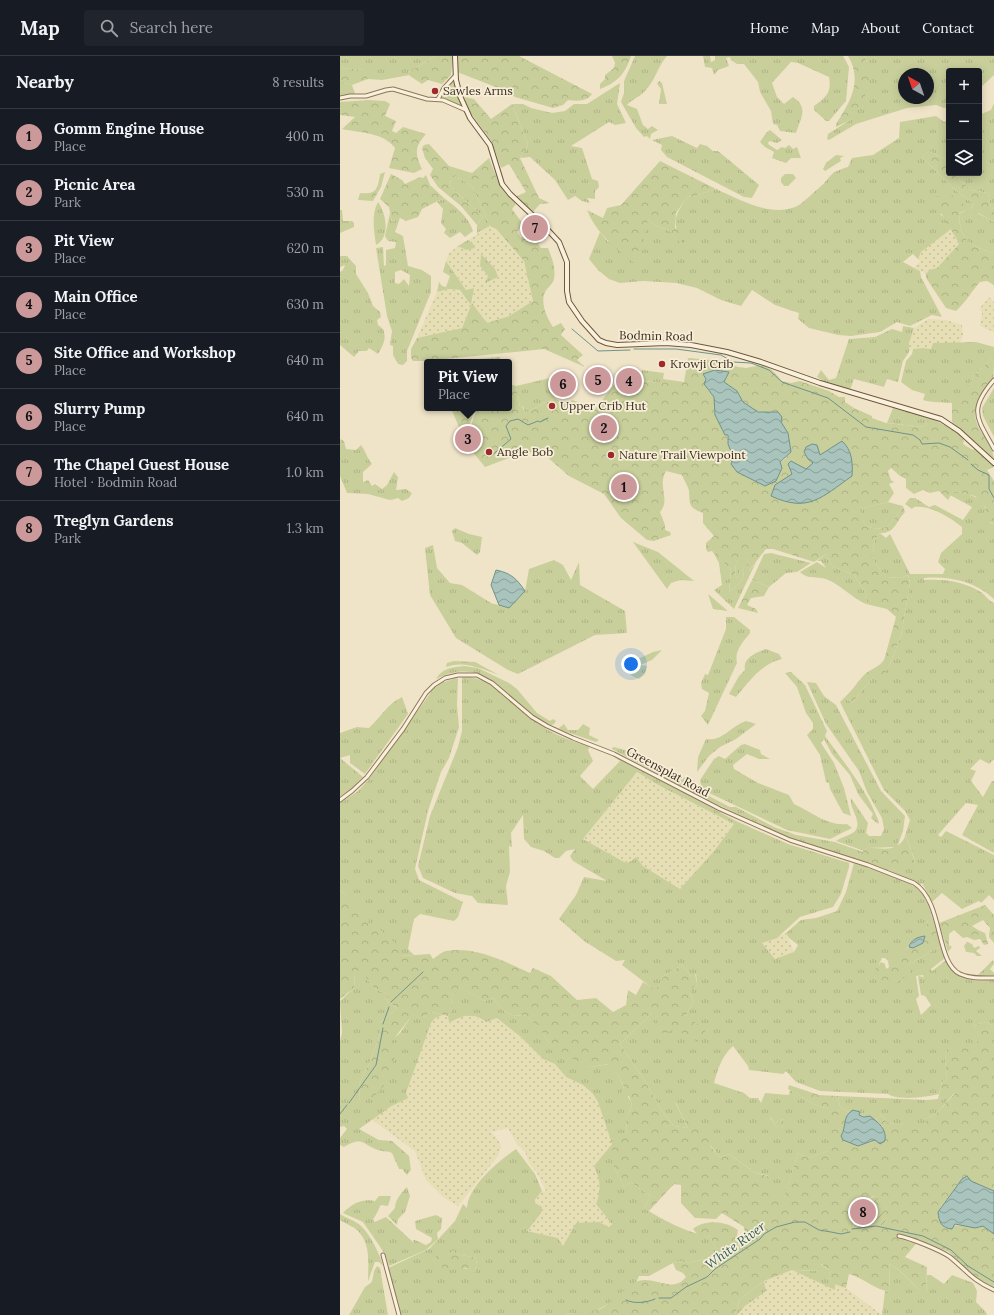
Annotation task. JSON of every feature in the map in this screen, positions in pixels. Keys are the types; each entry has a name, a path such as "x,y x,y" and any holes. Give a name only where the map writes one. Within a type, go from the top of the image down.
{"main road":[{"name":"Bodmin Road","path":"455,56 455,76 458,89 466,110 490,145 501,181 506,189 550,231 559,242 567,262 567,291 570,302 582,321 600,340 617,345 666,343 691,345 727,352 761,362 820,383 941,419 959,431 994,463"}],"street":[{"path":"438,99 444,88 455,76"},
{"path":"340,98 350,96 366,96 390,89 427,99 438,99 466,110"},
{"path":"994,380 979,403 977,415 979,425 994,449"},
{"name":"Greensplat Road","path":"340,800 367,777 403,729 426,693 434,685 445,678 458,675 477,675 492,683 532,717 548,726 573,738 614,754 720,809 790,840 874,867 914,883 920,887 926,895 933,910 952,968 961,975 969,977 994,978"},
{"path":"899,1236 911,1239 949,1257 969,1276 994,1290"},
{"path":"383,1255 399,1315"}],"shaded area":[{"path":"490,226 495,229 524,261 533,301 509,316 487,323 472,303 474,288 466,290 446,261 449,253 458,246 475,248 472,242 468,240","holes":["481,254 498,277 486,282 488,276 480,266"]},
{"path":"951,229 959,244 937,268 929,270 926,274 914,267 920,262 918,259 921,252 946,231"},
{"path":"449,289 462,291 471,305 462,328 417,338 437,292"},
{"path":"989,297 994,302 994,332 980,326 982,314 980,308"},
{"path":"928,319 946,320 962,325 963,335 960,343 945,344 931,349 913,349 909,352 909,343 914,328"},
{"path":"637,772 660,786 734,824 715,850 680,889 643,866 636,857 626,863 583,839"},
{"path":"786,933 794,952 775,959 762,943"},
{"path":"443,1015 448,1016 449,1023 459,1016 471,1015 486,1022 497,1018 522,1038 543,1059 555,1064 566,1077 583,1085 593,1094 598,1102 612,1144 594,1166 600,1178 600,1194 596,1204 612,1224 609,1227 599,1222 563,1246 558,1238 527,1231 533,1202 542,1191 546,1191 537,1173 530,1165 525,1152 516,1143 508,1128 491,1132 499,1141 501,1147 498,1156 458,1206 443,1197 426,1180 415,1151 371,1119 397,1104 406,1093 431,1023 435,1018"},
{"path":"792,1270 834,1289 835,1284 846,1288 882,1315 737,1315 745,1306 766,1291 764,1281"}],"green space":[{"path":"340,56 436,56 408,72 410,75 382,80 368,79 364,70 340,68"},
{"path":"436,56 453,56 451,75 442,84 428,80 422,84 410,76 408,72"},
{"path":"458,56 519,56 592,94 584,100 568,100 563,105 553,108 515,97 506,91 457,72"},
{"path":"612,56 631,56 620,77 600,89 600,84 605,79 605,75 614,68 615,63"},
{"path":"635,56 667,56 648,87 643,93 627,105 637,109 643,125 648,129 652,126 658,130 651,134 650,139 647,136 644,137 636,128 621,102 624,93 624,81"},
{"path":"703,56 710,56 711,62 715,60 715,56 843,56 849,67 846,101 829,121 826,121 814,110 814,106 827,94 830,87 829,77 798,63 791,62 772,83 777,97 784,104 793,97 801,105 802,113 796,133 780,131 777,125 773,124 771,111 760,92 758,82 744,64 737,64 731,60 730,57 726,58 729,66 718,70 714,75 712,68 705,67"},
{"path":"848,56 864,56 869,70 868,86 862,102 853,114 854,118 836,127 836,124 846,108 853,91 854,74"},
{"path":"864,56 994,56 994,75 982,86 982,68 946,68 946,108 936,105 907,108 856,124 829,140 827,139 828,134 853,118 867,61"},
{"path":"340,68 365,70 368,79 352,85 340,81"},
{"path":"454,80 463,110 446,101 442,97 443,92"},
{"path":"340,81 352,85 355,94 340,96"},
{"path":"659,81 662,83 667,104 659,104 661,89 657,84"},
{"path":"620,83 617,104 626,123 615,125 609,122 571,146 582,148 592,179 598,181 599,187 595,191 595,199 587,198 590,203 582,201 575,196 568,200 555,180 530,157 520,158 528,145 512,104 523,104 531,108 552,113 565,111 574,104 587,104"},
{"path":"464,97 474,99 491,119 512,104 528,145 520,158 539,198 550,203 540,204 533,212 515,197 526,192 509,164 501,168 492,142 469,111"},
{"path":"368,100 385,101 390,104 385,116 396,121 392,131 396,133 403,127 426,134 419,143 417,151 422,169 414,173 389,168 395,148 390,143 378,136 342,129 355,117 340,115 340,102"},
{"path":"994,103 994,209 991,208 988,193 971,190 955,176 982,176 982,114 991,110"},
{"path":"936,116 944,122 946,121 946,160 929,151 922,157 954,189 974,204 970,209 994,222 994,253 973,245 964,236 959,214 969,209 940,214 945,218 951,229 921,252 918,259 913,254 903,262 920,271 921,277 942,317 932,315 910,326 897,322 880,332 851,336 838,335 809,328 798,319 799,313 775,305 752,290 741,306 721,300 697,288 676,283 643,281 620,283 609,279 598,270 589,259 600,232 608,242 648,219 654,225 670,231 683,245 677,230 676,220 679,210 688,196 692,197 716,189 754,206 775,210 785,210 795,207 819,188 833,173 848,167 852,158 873,155 899,138 900,122"},
{"path":"770,130 782,140 777,143 769,141 768,144 777,150 782,147 785,148 789,145 793,149 797,147 801,158 791,158 786,163 772,158 774,152 760,142"},
{"path":"672,136 697,148 700,144 707,146 713,151 718,151 759,185 752,198 744,197 667,157 661,150 662,145 652,140"},
{"path":"429,144 449,166 472,173 489,158 498,181 516,204 512,209 523,224 517,232 521,238 529,230 535,237 537,235 541,242 538,244 541,248 548,248 553,263 554,275 552,284 545,292 543,301 545,310 553,327 561,323 565,329 561,335 583,355 577,360 585,367 544,349 413,361 411,358 411,349 417,338 462,328 472,303 487,323 509,316 533,301 524,261 496,229 490,226 472,186 456,176 450,178 451,187 483,217 477,225 461,206 438,187 430,175 433,169 425,158 422,148 424,145"},
{"path":"929,151 946,160 946,176 955,176 971,190 988,193 991,208 994,209 994,222 981,214 972,211 959,214 964,236 968,241 979,248 994,253 994,285 987,281 980,282 956,311 946,308 926,278 926,274 929,270 937,268 959,244 939,209 934,197 949,193 970,209 974,204 954,189 922,157"},
{"path":"836,155 844,156 840,158 841,161 825,171 823,169 826,163"},
{"path":"660,161 716,189 692,197 688,196 676,213 675,228 683,232 683,246 670,231 654,225 648,219 638,266 608,241 596,227 587,210 603,218 607,208 621,205"},
{"path":"385,172 381,187 373,201 358,200 360,193 370,193 375,190 380,174"},
{"path":"391,174 402,180 405,184 420,177 423,178 426,175 430,185 444,198 422,209 418,217 406,221 400,218 392,222 389,207 380,199"},
{"path":"785,174 793,174 796,178 788,186 784,186 781,182 781,178"},
{"path":"456,176 472,186 490,226 477,233 477,225 483,217 451,187 450,178"},
{"path":"444,198 461,212 471,226 473,231 465,237 460,232 450,238 444,233 446,229 441,223 443,209 437,202"},
{"path":"378,202 383,212 386,225 384,236 376,245 374,212"},
{"path":"340,210 342,210 343,221 352,221 354,223 354,227 340,233"},
{"path":"390,213 392,222 400,218 395,232 403,236 408,266 422,270 431,276 431,292 407,351 407,361 403,365 398,364 393,355 393,346 390,345 392,331 387,316 376,248 383,247 384,266 386,265 386,250 395,248 396,242 388,241 385,236","holes":["401,270 410,275 409,286 404,279 399,284 395,283 395,272"]},
{"path":"468,240 472,242 475,248 466,250 458,246"},
{"path":"481,254 495,269 498,277 485,283 488,276 480,266"},
{"path":"340,256 347,256 356,266 356,274 368,293 373,306 380,312 381,317 377,320 378,325 383,329 384,339 383,345 378,354 369,348 367,351 359,351 354,357 340,345 340,272 343,270 345,265 340,267"},
{"path":"446,261 466,290 474,288 471,305 460,290 449,289 437,292 439,282 442,286 446,287 450,276 443,272"},
{"path":"903,326 914,328 909,343 909,352 903,361 898,382 887,379 884,387 854,379 850,390 832,386 817,377 821,370 829,380 836,378 849,339 875,337 892,329 902,332"},
{"path":"976,342 994,347 994,357 974,375 972,381 952,403 923,400 925,394 912,390 901,382 906,361 912,354 913,349 931,349 933,343"},
{"path":"500,357 500,359 479,359"},
{"path":"994,357 993,379 979,400 975,410 975,415 978,427 991,448 994,460 952,422 952,401 972,381 974,375"},
{"path":"688,358 723,361 738,367 746,368 762,365 772,370 782,381 791,383 800,381 829,391 839,397 845,397 845,402 854,408 872,416 872,418 886,423 925,427 929,417 958,432 964,441 963,444 973,450 975,447 994,464 994,467 987,470 994,481 994,524 981,518 986,508 975,496 953,491 948,500 939,491 930,493 923,490 914,494 906,488 906,479 891,468 888,471 891,480 894,482 889,484 894,493 888,502 860,509 865,526 884,528 891,523 903,506 905,512 895,526 885,533 880,533 875,539 872,559 886,577 900,578 908,575 910,583 901,636 889,667 881,680 873,677 852,703 845,697 864,675 884,660 896,617 887,609 866,604 867,595 854,575 832,566 826,554 814,562 773,549 766,549 748,572 747,559 741,557 736,564 735,577 739,578 739,571 743,569 744,573 742,580 729,592 731,570 712,551 708,552 706,549 706,543 714,536 703,523 703,513 692,507 690,503 689,491 682,475 666,471 663,482 664,503 660,512 665,525 665,530 670,532 671,535 654,541 647,540 621,518 604,494 569,476 539,450 509,458 485,467 467,445 470,441 468,434 476,411 512,411 512,385 516,386 520,407 522,406 525,413 555,398 562,403 569,404 572,400 581,403 580,405 574,405 574,410 578,412 584,407 592,413 615,384 626,388 638,380 659,383 663,379 684,382","holes":["715,370 729,372 724,382 737,391 746,405 759,412 770,411 783,425 787,434 791,452 784,460 735,470 729,459 732,454 728,444 727,434 725,435 715,415 714,397 707,389 704,374"]},
{"path":"634,369 640,370 635,381 631,376 624,381 623,385 616,381 623,372 633,372"},
{"path":"642,370 664,373 663,379 659,383 640,380"},
{"path":"550,378 555,398 525,413 523,406 520,407 516,386"},
{"path":"994,388 994,437 983,416 982,408"},
{"path":"893,408 929,417 925,427 887,423"},
{"path":"452,411 475,411 465,436 461,432"},
{"path":"599,414 610,420 618,428 621,435 617,440 594,431 589,426"},
{"path":"340,439 344,441 346,449 356,450 361,445 372,464 363,472 363,482 368,480 372,486 375,484 382,489 387,485 394,472 398,477 396,490 406,489 412,493 409,498 402,501 398,498 390,500 368,494 347,493 340,476"},
{"path":"953,491 968,494 979,499 988,514 990,523 994,524 994,599 978,588 961,581 943,578 924,578 924,580 946,580 966,585 981,592 994,603 994,759 989,764 980,759 970,769 976,771 971,781 983,797 992,781 994,781 994,853 962,835 978,805 966,803 938,835 941,837 946,831 994,855 994,900 989,895 981,903 979,901 962,909 942,893 932,902 922,883 920,885 890,871 915,861 906,836 904,839 910,820 905,811 884,790 840,702 845,697 852,703 873,677 889,667 901,636 910,583 908,575 900,578 886,577 872,559 875,539 880,533 886,538 890,534 910,574 943,574 945,569 938,562 941,553 962,534 962,527 946,516 933,510 920,507 914,507 912,509 905,504 910,498 915,498 929,507 935,505 963,520 972,507 950,495"},
{"path":"888,502 903,506 891,523 884,528 865,526 859,509"},
{"path":"455,528 469,534 482,537 480,552 477,555 462,543 455,541 452,531"},
{"path":"633,542 658,552 694,581 680,580 671,583 667,589"},
{"path":"433,545 437,568 450,583 462,585 491,603 509,608 525,591 529,569 554,560 563,565 571,580 579,562 580,585 625,611 627,633 595,635 518,674 508,670 456,638 430,595 425,548"},
{"path":"712,550 731,570 729,592 742,580 744,573 743,569 739,571 739,578 735,577 736,564 741,556 747,559 749,571 756,562 734,609 714,590 722,585 719,563"},
{"path":"771,553 811,563 797,572 786,573 769,587 752,580 764,554"},
{"path":"826,554 832,566 854,575 867,595 866,604 826,579 806,576 800,572 817,562 826,568 821,561 817,561"},
{"path":"752,580 769,587 764,596 751,598 747,605 756,609 758,613 738,608"},
{"path":"708,594 728,611 713,609"},
{"path":"726,617 734,617 750,630 750,633 738,651 736,659 737,663 708,725 701,716 705,711 709,693 702,689 701,683 705,674 708,675 726,629"},
{"path":"766,649 779,654 782,659 775,661 762,669 751,679 736,697 729,694 739,676 745,670 748,659"},
{"path":"662,650 652,660 640,665 647,666 645,674 639,679 621,667 653,652"},
{"path":"454,661 475,662 499,675 473,666 459,664 446,667 447,663"},
{"path":"464,666 478,668 509,683 517,689 537,713 550,721 553,719 556,721 551,725 534,716 500,687 489,679 478,674 466,672 452,673 436,679 441,672 445,670"},
{"path":"791,672 805,685 827,731 825,736 862,788 874,810 879,822 878,824 871,818 873,814 858,794 850,775 832,754 824,739 821,743 834,763 844,788 851,816 843,813 830,789 829,783 826,782 820,755 807,735 813,729 813,723 806,713 797,687 785,673"},
{"path":"462,676 472,677 489,684 503,694 531,719 547,729 564,738 590,746 588,750 593,761 580,776 593,789 620,761 617,759 618,756 736,821 788,844 849,863 841,894 833,907 800,917 777,938 762,943 775,959 794,952 798,945 789,938 786,933 801,920 816,918 837,911 846,892 854,863 890,875 908,883 920,891 928,905 933,920 928,920 925,936 916,939 903,952 888,961 885,958 882,958 875,972 908,965 941,946 945,958 931,969 932,971 946,960 956,972 966,979 978,981 994,980 994,1027 987,1022 974,1025 980,1041 947,1048 945,1061 947,1078 942,1082 939,1094 913,1098 898,1097 888,1094 820,1091 796,1082 786,1071 783,1074 749,1070 748,1066 733,1046 723,1059 714,1083 744,1093 750,1098 758,1098 761,1103 765,1093 789,1095 790,1090 814,1104 828,1109 828,1151 809,1158 798,1153 784,1199 764,1181 769,1176 754,1172 729,1154 720,1157 675,1102 688,1128 674,1126 662,1111 645,1081 620,1044 653,1012 686,1016 693,1001 690,990 697,984 696,974 691,976 682,965 664,976 656,991 622,965 625,960 616,961 584,941 559,919 576,895 584,877 607,881 573,861 570,856 575,849 566,851 559,858 555,858 544,851 531,847 524,839 523,815 511,833 512,847 509,846 510,872 506,886 508,905 478,903 472,896 455,893 423,878 418,866 430,816 458,747 462,731","holes":["637,772 660,786 734,824 715,850 680,889 643,866 636,857 626,863 583,839","923,975 924,977 918,976 921,995 925,996 931,1005 921,1015 916,999 919,996 916,976","770,1117 784,1120 781,1133"]},
{"path":"456,678 458,679 457,705 459,727 449,758 441,772 428,811 415,869 419,880 463,902 458,917 454,921 420,914 414,919 408,949 414,955 400,956 368,928 368,919 340,890 340,803 358,791 369,779 434,688 441,683"},
{"path":"807,682 816,683 824,696 836,705 881,791 905,816 903,831 897,847 867,848 864,851 836,841 854,832 857,828 857,820 852,807 851,798 868,823 866,833 869,836 881,836 884,829 882,818 867,792 859,771 826,724"},
{"path":"402,697 408,714 365,774 350,763 350,755 340,758 340,733 357,727 369,728 392,703"},
{"path":"746,721 756,724 736,739 720,747 709,756 697,772 698,757 706,739 722,736"},
{"path":"564,724 568,730 578,730 583,724 590,728 589,735 599,740 596,742 561,730 559,728"},
{"path":"745,744 760,750 761,754 770,759 759,759 747,754 733,765 734,769 758,783 789,795 794,804 826,821 847,824 852,828 830,839 787,830 707,792 701,786 700,780 714,759 719,756 725,759 741,745"},
{"path":"614,747 635,753 675,776 689,778 695,782 700,790 707,795 730,807 736,807 774,827 796,835 835,842 863,852 855,859 791,839 695,794 612,749"},
{"path":"340,758 363,777 349,791 340,797"},
{"path":"906,836 915,862 890,871 855,859 867,848 885,849 894,847 898,845"},
{"path":"340,890 369,919 368,928 377,927 395,943 400,956 430,954 433,959 446,951 457,950 478,953 500,959 530,973 533,968 551,976 577,1000 596,998 613,1012 626,1005 628,990 636,995 643,982 656,990 664,976 682,965 691,976 695,973 697,984 690,990 693,1001 686,1016 706,1030 698,1042 675,1029 663,1034 653,1012 620,1044 645,1081 662,1111 674,1126 688,1128 674,1099 709,1141 711,1147 720,1157 729,1154 754,1172 770,1177 765,1181 784,1198 798,1153 809,1158 828,1151 828,1109 814,1104 788,1089 789,1085 819,1095 838,1096 840,1107 849,1112 842,1136 858,1146 872,1142 883,1127 875,1120 881,1115 888,1123 924,1126 926,1119 936,1114 955,1093 938,1099 942,1082 947,1078 945,1061 947,1047 979,1041 974,1025 987,1022 994,1027 994,1191 971,1181 967,1177 962,1179 940,1208 939,1221 945,1228 950,1226 983,1226 994,1234 994,1288 971,1275 949,1252 919,1240 905,1257 927,1267 926,1295 921,1292 904,1274 889,1264 890,1292 879,1289 860,1278 849,1274 846,1288 831,1283 829,1270 821,1264 820,1271 792,1270 764,1281 740,1299 735,1315 565,1315 590,1312 604,1307 638,1281 645,1280 670,1284 681,1282 686,1277 683,1273 676,1270 673,1263 681,1261 686,1263 707,1259 713,1263 717,1250 710,1237 698,1235 693,1229 703,1224 716,1222 728,1225 738,1230 738,1246 745,1235 744,1227 722,1213 716,1219 695,1218 681,1203 681,1185 674,1184 649,1211 644,1208 651,1196 630,1182 624,1187 613,1165 612,1144 627,1136 626,1120 632,1105 629,1096 619,1097 624,1087 618,1075 608,1064 591,1067 574,1060 549,1043 540,1029 527,1016 512,1015 503,1010 493,998 484,1001 459,987 451,1000 453,1008 448,1016 431,1012 423,1018 410,1018 393,1040 392,1043 398,1049 383,1087 374,1097 360,1101 359,1085 380,1034 380,1023 397,1008 388,1002 387,994 375,989 364,975 355,975 354,988 340,999","holes":["873,1196 877,1199 867,1209 870,1215 878,1210 876,1224 853,1228 853,1217 858,1212 857,1208"]},
{"path":"985,905 994,915 994,943 989,937 990,928 983,920 972,926 985,933 988,944 984,945 980,939 974,940 967,937 963,938 954,930 949,934 949,945 952,947 948,952 939,923"},
{"path":"928,920 933,920 941,946 908,965 911,972 895,984 882,981 874,971 881,962 885,964 886,969 889,967 888,961 909,947 913,948 923,943"},
{"path":"967,942 972,944 974,948 979,946 980,948 976,951 982,956 977,956 974,953 966,952 964,946"},
{"path":"993,960 994,964 990,969 994,973 994,976 977,976"},
{"path":"355,975 364,975 375,989 387,994 388,1002 397,1008 380,1023 380,1034 359,1085 360,1101 394,1038 400,1033 410,1018 423,1018 431,1012 443,1015 435,1018 431,1023 406,1093 408,1098 390,1107 359,1129 379,1140 392,1141 409,1156 411,1170 407,1175 402,1169 399,1169 392,1153 376,1149 361,1142 351,1143 344,1147 340,1145 340,1138 347,1129 344,1126 340,1127 340,1041 342,1033 340,1001 354,988"},
{"path":"458,986 484,1001 493,998 503,1010 512,1015 527,1016 540,1028 549,1043 591,1067 609,1064 618,1075 632,1105 626,1120 627,1136 613,1165 624,1187 630,1182 651,1196 644,1208 659,1217 676,1226 710,1237 717,1250 713,1263 707,1259 686,1263 681,1261 673,1263 649,1276 639,1276 632,1287 611,1303 587,1313 565,1315 399,1315 388,1268 429,1249 455,1221 463,1204 467,1208 469,1200 478,1183 493,1167 516,1149 535,1174 542,1191 533,1202 542,1207 541,1213 527,1231 558,1238 563,1246 576,1223 599,1222 609,1227 612,1224 596,1204 600,1185 594,1166 612,1144 598,1102 593,1094 583,1085 566,1077 555,1064 543,1059 522,1038 497,1018 486,1022 477,1017 468,1016 458,1018 449,1023 448,1016 453,1008 451,1000","holes":["453,1251 456,1254 477,1258 475,1272 469,1268 465,1269 433,1261 440,1252 443,1256 447,1256"]},
{"path":"955,1092 936,1114 926,1119 925,1126 921,1127 888,1123 881,1115 875,1120 858,1114 860,1112 853,1110 849,1112 840,1107 838,1096 926,1100 938,1099"},
{"path":"770,1116 784,1120 781,1134"},
{"path":"407,1187 410,1196 405,1212 398,1219 397,1225 388,1216 395,1208 396,1202"},
{"path":"876,1195 878,1199 867,1209 870,1215 881,1209 884,1212 886,1226 876,1224 853,1228 854,1221 852,1220 858,1212 857,1208"},
{"path":"379,1196 391,1196 388,1206 381,1205 373,1219 375,1222 386,1217 414,1243 413,1240 426,1245 431,1242 432,1238 416,1229 415,1221 436,1215 442,1218 441,1229 437,1233 438,1239 426,1250 389,1266 385,1254 363,1222 343,1213 358,1202 366,1200 375,1201"},
{"path":"340,1214 361,1226 373,1242 379,1255 383,1266 379,1262 375,1262 368,1281 368,1255 363,1237 353,1227 340,1220"},
{"path":"440,1251 444,1256 447,1256 453,1251 456,1254 477,1258 475,1273 469,1268 445,1269 437,1265 433,1261"},
{"path":"820,1264 829,1270 831,1282 835,1284 835,1290 792,1270 820,1271"},
{"path":"889,1264 899,1270 916,1287 926,1294 927,1275 931,1275 944,1284 952,1275 973,1283 977,1291 976,1302 987,1315 882,1315 885,1291 890,1292"},
{"path":"377,1266 380,1268 388,1315 349,1315 365,1287 372,1282 374,1271"},
{"path":"764,1281 766,1291 745,1306 737,1315 735,1315 740,1299"}],"water":[{"path":"715,370 729,372 724,382 737,391 743,402 758,412 778,412 782,417 781,422 788,433 791,452 780,462 782,468 776,481 765,486 737,472 731,464 732,462 729,459 732,454 728,444 728,435 725,435 715,415 714,397 704,384 706,379 703,374"},
{"path":"842,441 850,453 852,476 814,501 795,503 771,496 775,485 792,474 788,464 791,461 806,469 813,463 808,459 804,452 806,447 812,444 817,445 820,455"},
{"path":"496,570 513,577 525,591 509,608 499,605 491,585"},
{"path":"925,936 923,943 913,948 909,947 911,942 915,939"},
{"path":"853,1110 860,1112 859,1115 864,1117 870,1116 879,1124 885,1133 885,1141 880,1144 875,1140 858,1146 843,1140 841,1136 847,1115"},
{"path":"967,1176 971,1181 994,1191 994,1234 983,1226 975,1228 955,1224 952,1229 943,1226 940,1222 938,1212 962,1179"}],"waterway":[{"path":"572,329 598,351 630,350"},
{"path":"634,349 676,349 721,355 733,362 751,363 769,370 782,382 828,398 866,427 913,435 920,440 922,444 939,443 950,447 968,460"},
{"path":"553,383 555,388"},
{"path":"560,387 563,384"},
{"path":"556,389 558,391 557,397"},
{"path":"491,456 511,439 506,426 510,421 518,419 528,425 548,418"},
{"path":"971,464 978,470 989,475 989,489 994,498"},
{"path":"391,1002 423,972"},
{"path":"383,1024 389,1007"},
{"path":"349,1103 376,1065 383,1028"},
{"path":"340,1114 347,1105"},
{"name":"White River","path":"659,1298 671,1298 686,1287 707,1277 715,1269 776,1227 795,1222 805,1222 819,1230 841,1234 850,1232"},
{"name":"White River","path":"852,1229 876,1226 923,1236 951,1250 968,1266 994,1282"},
{"name":"White River","path":"626,1300 640,1302 655,1299"}],"railway":[{"path":"596,382 603,386"}],"place":[{"name":"Sawles Arms","path":"435,91"},
{"name":"The Chapel Guest House","path":"535,228"},
{"name":"Krowji Crib","path":"662,364"},
{"name":"Site Office and Workshop","path":"598,380"},
{"name":"Main Office","path":"629,381"},
{"name":"Slurry Pump","path":"563,384"},
{"name":"Upper Crib Hut","path":"552,406"},
{"name":"Picnic Area","path":"604,428"},
{"name":"Pit View","path":"468,439"},
{"name":"Angle Bob","path":"489,452"},
{"name":"Nature Trail Viewpoint","path":"611,455"},
{"name":"Gomm Engine House","path":"624,487"},
{"name":"Treglyn Gardens","path":"863,1212"}]}
